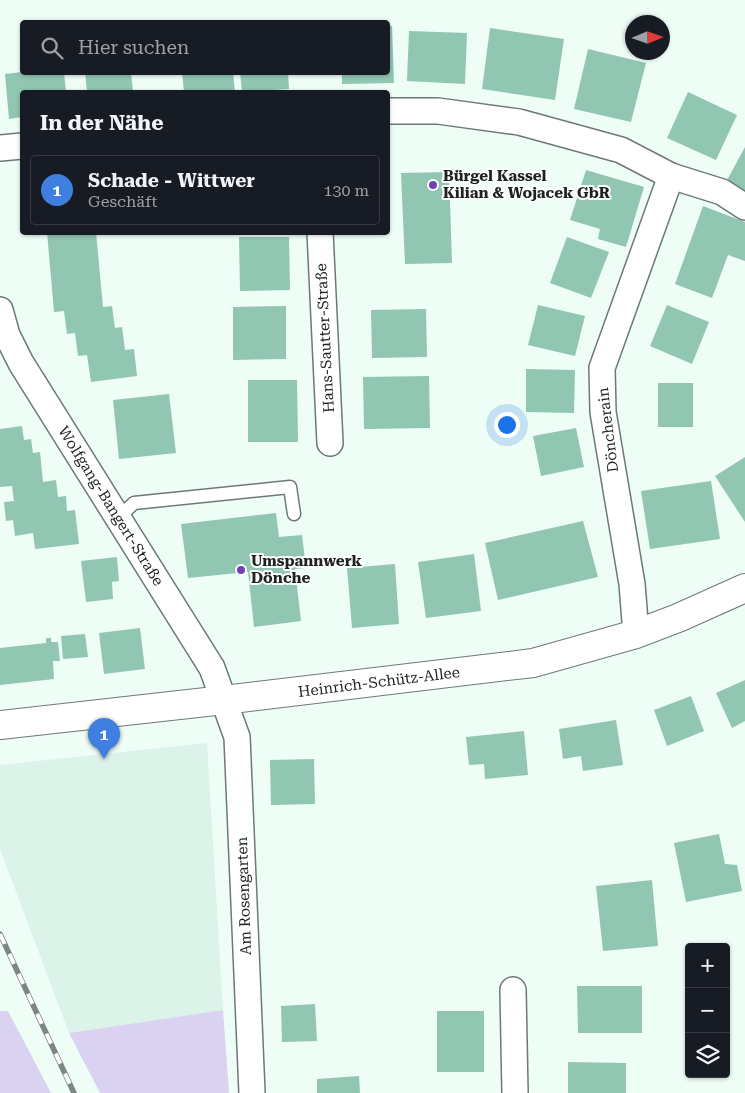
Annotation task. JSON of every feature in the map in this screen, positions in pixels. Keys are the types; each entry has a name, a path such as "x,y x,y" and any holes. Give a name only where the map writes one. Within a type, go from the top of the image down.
{"main road":[{"name":"Heinrich-Schütz-Allee","path":"0,725 533,663 636,634 678,618 745,588"}],"street":[{"path":"390,111 438,111 519,122 621,150 671,176 722,192 745,207"},
{"path":"0,148 20,146"},
{"name":"Döncherain","path":"636,634 632,584 603,412 602,368 671,176"},
{"name":"Hans-Sautter-Straße","path":"320,235 330,443"},
{"name":"Wolfgang-Bangert-Straße","path":"0,310 6,335 21,363 212,668 224,700"},
{"name":"Am Rosengarten","path":"224,700 237,737 252,1093"},
{"path":"513,990 515,1093"}],"lane":[{"path":"118,518 134,503 290,486 294,514"}],"shaded area":[{"path":"207,743 223,1010 69,1033 0,849 0,765"},
{"path":"223,1010 229,1093 100,1093 69,1033"},
{"path":"0,1011 8,1011 51,1093 0,1093"}],"building":[{"path":"390,26 392,26 394,83 342,84 342,75 390,75"},
{"path":"490,28 564,39 555,100 482,89"},
{"path":"409,31 467,33 465,84 407,81"},
{"path":"588,49 625,58 625,60 646,63 631,122 574,109"},
{"path":"20,72 20,75 64,75 66,90 20,90 20,117 9,119 5,74"},
{"path":"85,75 131,75 133,90 87,90"},
{"path":"182,75 233,75 235,90 184,90"},
{"path":"240,75 288,75 289,89 242,90"},
{"path":"688,92 737,115 716,160 667,138"},
{"path":"745,147 745,192 726,182"},
{"path":"586,170 644,187 626,247 598,239 600,229 570,220"},
{"path":"449,172 452,263 405,264 401,173"},
{"path":"703,206 745,222 745,261 728,255 712,298 675,284"},
{"path":"47,235 96,235 103,307 112,306 115,328 122,327 125,350 134,349 137,376 91,382 87,355 78,356 75,333 67,334 64,311 54,312"},
{"path":"239,237 289,237 290,290 240,291"},
{"path":"567,237 609,252 591,298 550,283"},
{"path":"538,305 585,316 575,356 528,345"},
{"path":"667,305 709,322 692,364 650,346"},
{"path":"286,306 286,359 233,360 233,307"},
{"path":"426,309 427,357 372,358 371,310"},
{"path":"526,369 575,370 574,413 526,412"},
{"path":"429,376 430,428 364,429 363,377"},
{"path":"248,380 297,380 298,442 248,442"},
{"path":"658,383 693,383 693,427 658,427"},
{"path":"169,394 176,453 119,459 113,400"},
{"path":"22,426 24,440 31,439 33,453 40,452 43,482 56,480 58,497 66,496 67,511 75,510 79,544 35,549 33,533 15,536 13,520 6,521 4,502 14,501 12,486 0,487 0,429"},
{"path":"576,428 584,467 541,476 533,436"},
{"path":"745,457 745,522 715,476"},
{"path":"711,481 720,539 650,549 641,491"},
{"name":"Umspannwerk Dönche","path":"276,513 279,537 302,535 306,568 295,569 301,621 254,627 248,572 188,578 181,524"},
{"path":"583,521 598,577 498,600 485,543"},
{"path":"474,554 481,611 426,618 418,562"},
{"path":"117,557 119,581 112,582 113,599 86,602 81,561"},
{"path":"395,564 399,624 352,628 347,568"},
{"path":"140,628 145,669 104,674 99,633"},
{"path":"85,634 88,657 63,659 61,636"},
{"path":"46,638 51,638 51,642 58,642 60,661 53,661 54,679 0,685 0,648 46,643"},
{"path":"745,680 745,721 732,728 716,693"},
{"path":"691,696 704,731 667,746 654,710"},
{"path":"616,720 623,765 583,771 581,756 563,759 559,729"},
{"path":"524,731 528,775 485,779 484,764 469,765 466,737"},
{"path":"314,759 315,804 271,805 270,760"},
{"path":"719,834 725,864 737,865 742,891 686,902 674,843"},
{"path":"652,880 658,946 603,951 596,886"},
{"path":"577,986 642,986 642,1033 578,1033"},
{"path":"315,1004 317,1041 282,1042 281,1006"},
{"path":"437,1011 484,1011 484,1072 437,1072"},
{"path":"568,1062 626,1063 626,1093 568,1093"},
{"path":"359,1076 360,1093 317,1093 317,1079"}],"railway":[{"path":"0,934 74,1093"}],"place":[{"name":"Bürgel Kassel Kilian & Wojacek GbR","path":"433,185"},
{"name":"Umspannwerk Dönche","path":"241,570"},
{"name":"Schade - Wittwer","path":"104,759"}]}
